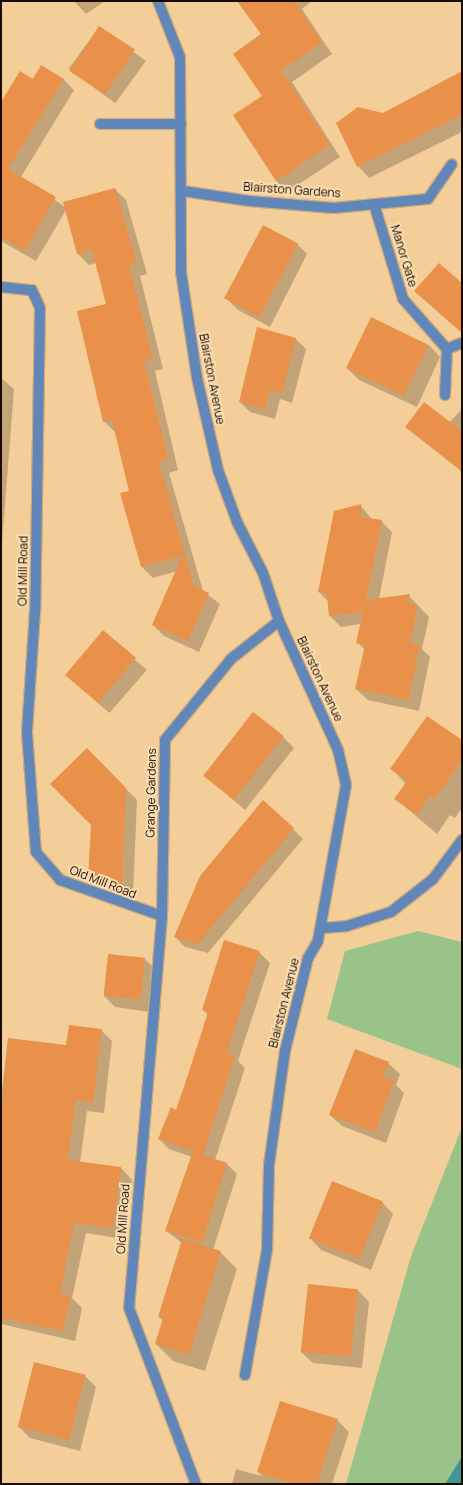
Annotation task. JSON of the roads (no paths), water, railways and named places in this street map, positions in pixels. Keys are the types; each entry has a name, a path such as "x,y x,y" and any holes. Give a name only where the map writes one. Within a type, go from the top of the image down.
{"street":[{"name":"Blairston Avenue","path":"158,1 180,56 183,191 181,272 196,378 218,470 237,522 263,573 279,621 336,746 346,785 320,928 308,958 285,1050 269,1165 267,1250 245,1375"},
{"path":"100,124 181,124"},
{"name":"Blairston Gardens","path":"183,191 249,201 334,208 428,199 452,164"},
{"name":"Manor Gate","path":"374,204 403,300 447,349"},
{"name":"Old Mill Road","path":"1,286 32,290 40,308 35,611 27,733 36,852 60,880 162,916 129,1308 196,1484"},
{"path":"445,395 447,349 462,343"},
{"name":"Grange Gardens","path":"162,916 165,740 231,659 279,621"},
{"path":"320,928 347,926 391,912 433,879 462,840"}],"water":[{"path":"462,1456 462,1484 445,1484"}]}
